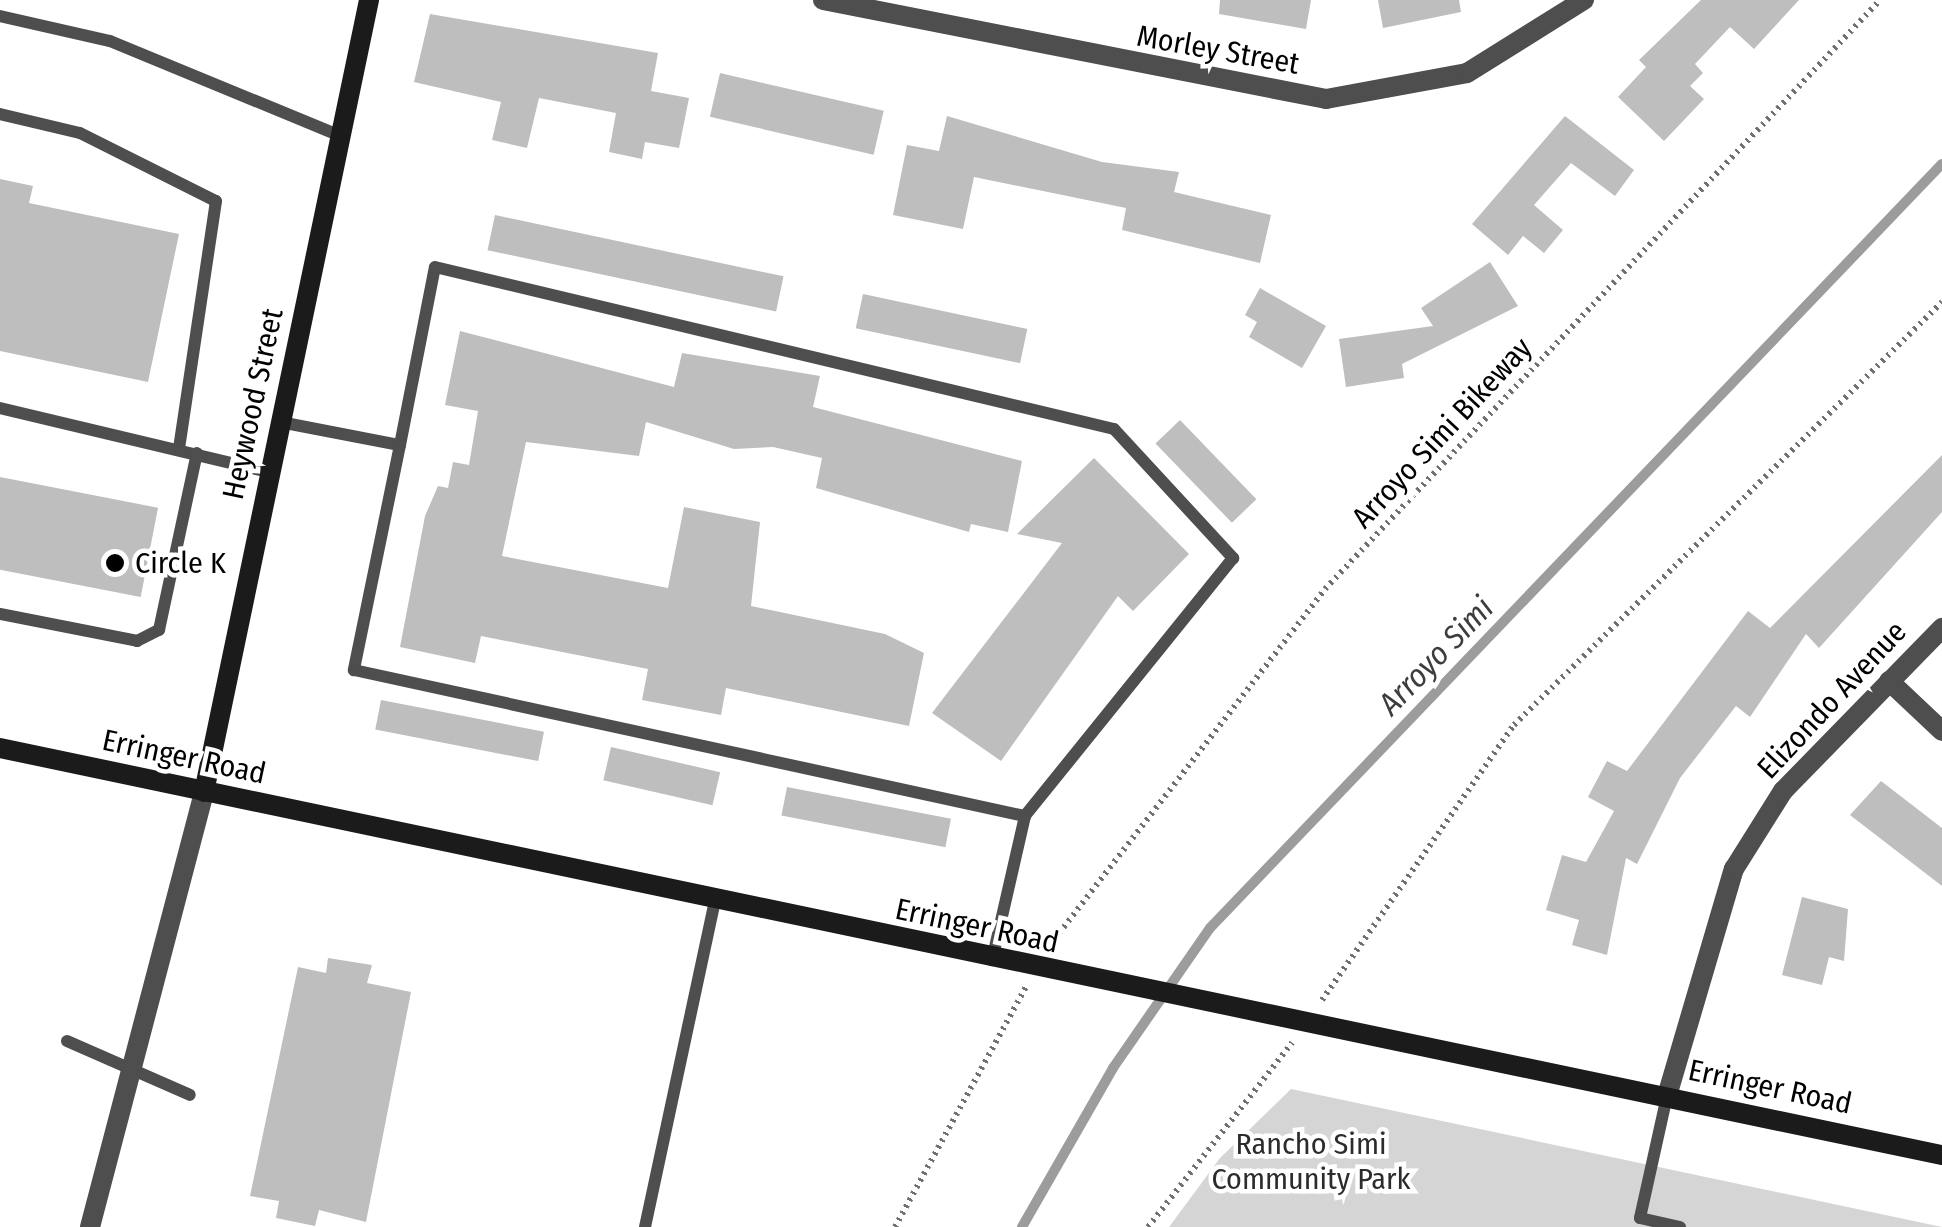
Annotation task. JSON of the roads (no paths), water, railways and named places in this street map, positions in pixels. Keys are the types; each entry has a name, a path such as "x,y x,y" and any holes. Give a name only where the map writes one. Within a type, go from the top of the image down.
{"main road":[{"name":"Heywood Street","path":"204,792 268,472 370,0"},
{"name":"Erringer Road","path":"0,748 1280,1022 1667,1096 1942,1155"}],"street":[{"name":"Morley Street","path":"823,0 1326,99 1466,73 1584,0"},
{"name":"Elizondo Avenue","path":"1667,1096 1734,869 1784,791 1942,628"},
{"path":"1889,681 1942,731"},
{"name":"Heywood Street","path":"90,1227 204,792"}],"lane":[{"path":"0,16 110,41 340,136"},
{"path":"0,114 80,133 216,201 180,448"},
{"path":"992,961 1025,816 1234,558 1114,428 436,267 354,670 1025,816"},
{"path":"0,408 268,472"},
{"path":"280,422 400,445"},
{"path":"0,614 137,641 159,630 197,452"},
{"path":"645,1227 715,900"},
{"path":"67,1040 190,1095"},
{"path":"1667,1096 1640,1218 1680,1227"}],"waterway":[{"name":"Arroyo Simi","path":"1022,1227 1113,1068 1210,928 1942,164"}],"place":[{"name":"Circle K","path":"115,563"}],"park label":[{"name":"Rancho Simi Community Park","path":"1311,1161"}]}
